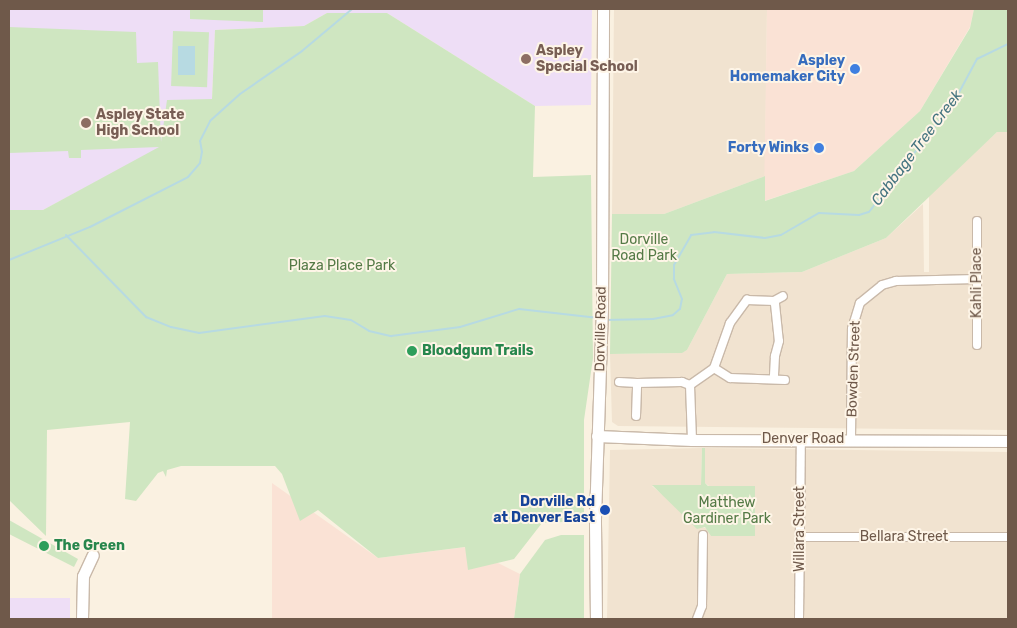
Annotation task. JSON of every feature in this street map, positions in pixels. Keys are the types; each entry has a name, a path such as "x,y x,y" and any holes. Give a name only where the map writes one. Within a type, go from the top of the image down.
{"street":[{"name":"Dorville Road","path":"596,619 597,436 602,336 603,9"},
{"name":"Kahli Place","path":"977,221 977,345"},
{"name":"Bowden Street","path":"851,440 852,329 860,303 882,285 896,281 977,279"},
{"path":"690,386 714,368 727,328 743,302 774,301 783,296"},
{"path":"774,301 779,341 775,356 774,378"},
{"path":"714,368 730,378 774,378 785,380"},
{"path":"619,382 682,382 690,386"},
{"path":"636,416 637,383"},
{"path":"690,386 692,440"},
{"name":"Denver Road","path":"597,436 692,440 1008,441"},
{"name":"Willara Street","path":"799,619 801,439"},
{"path":"698,619 702,606 703,535"},
{"name":"Bellara Street","path":"800,537 1008,536"},
{"path":"82,619 83,576 93,555"}],"shaded area":[{"name":"Aspley State High School","path":"9,9 592,9 591,105 535,106 387,13 327,13 304,26 215,30 212,99 161,147 43,210 9,210"},
{"path":"614,9 767,9 765,176 664,214 612,214"},
{"name":"Aspley Homemaker City","path":"767,9 974,9 970,27 920,111 854,171 764,201"},
{"path":"997,132 1008,132 1008,430 618,426 612,422 610,354 681,353 687,350 727,274 802,272 886,238 923,204 924,272 929,272 929,194"},
{"path":"702,448 701,485 652,486 701,527 709,529 711,536 755,486 709,486 705,483 705,448 1008,452 1008,619 607,619 610,450"},
{"path":"272,483 378,558 466,547 520,574 514,619 272,619"},
{"path":"9,598 70,598 70,619 9,619"}],"green space":[{"path":"190,9 263,9 263,22 190,19"},
{"name":"Dorville Road Park","path":"974,9 1008,9 1008,132 997,132 886,238 802,272 727,274 687,350 682,353 610,354 612,214 664,214 765,176 765,201 854,171 920,111 970,28"},
{"name":"Plaza Place Park","path":"327,13 387,13 535,106 533,177 591,175 593,358 584,420 584,521 542,523 514,559 468,570 465,547 378,558 318,510 300,521 282,474 275,466 181,466 167,470 166,477 163,471 158,473 136,501 125,499 130,422 47,430 46,536 9,500 9,210 43,210 159,147 81,150 81,158 69,158 68,151 9,153 9,27 136,32 137,63 158,62 161,142 167,100 212,99 215,30 304,26"},
{"path":"173,31 209,32 207,87 171,86"},
{"name":"Matthew Gardiner Park","path":"702,448 705,448 705,483 708,486 755,486 755,536 711,536 705,527 697,529 652,485 701,485"},
{"name":"The Green","path":"9,520 78,559 74,567 9,534"},
{"path":"561,535 584,535 584,619 514,619 520,574 545,540"}],"water":[{"path":"178,46 195,46 195,75 178,75"}],"waterway":[{"path":"9,260 90,227 188,177 200,163 202,152 200,141 210,121 240,94 302,51 352,9"},
{"name":"Cabbage Tree Creek","path":"605,320 653,319 673,315 680,309 682,299 674,279 674,265 691,235 714,232 765,238 781,235 819,213 859,215 869,212 955,100 977,59 1008,44"},
{"name":"Cabbage Tree Creek","path":"66,235 146,317 171,327 199,333 325,316 351,320 369,331 391,336 460,327 519,309 598,318"}],"place":[{"name":"Aspley Special School","path":"526,59"},
{"name":"Aspley Homemaker City","path":"855,69"},
{"name":"Aspley State High School","path":"86,123"},
{"name":"Forty Winks","path":"819,148"},
{"name":"Bloodgum Trails","path":"412,351"},
{"name":"Dorville Rd at Denver East","path":"605,510"},
{"name":"The Green","path":"44,546"}]}
